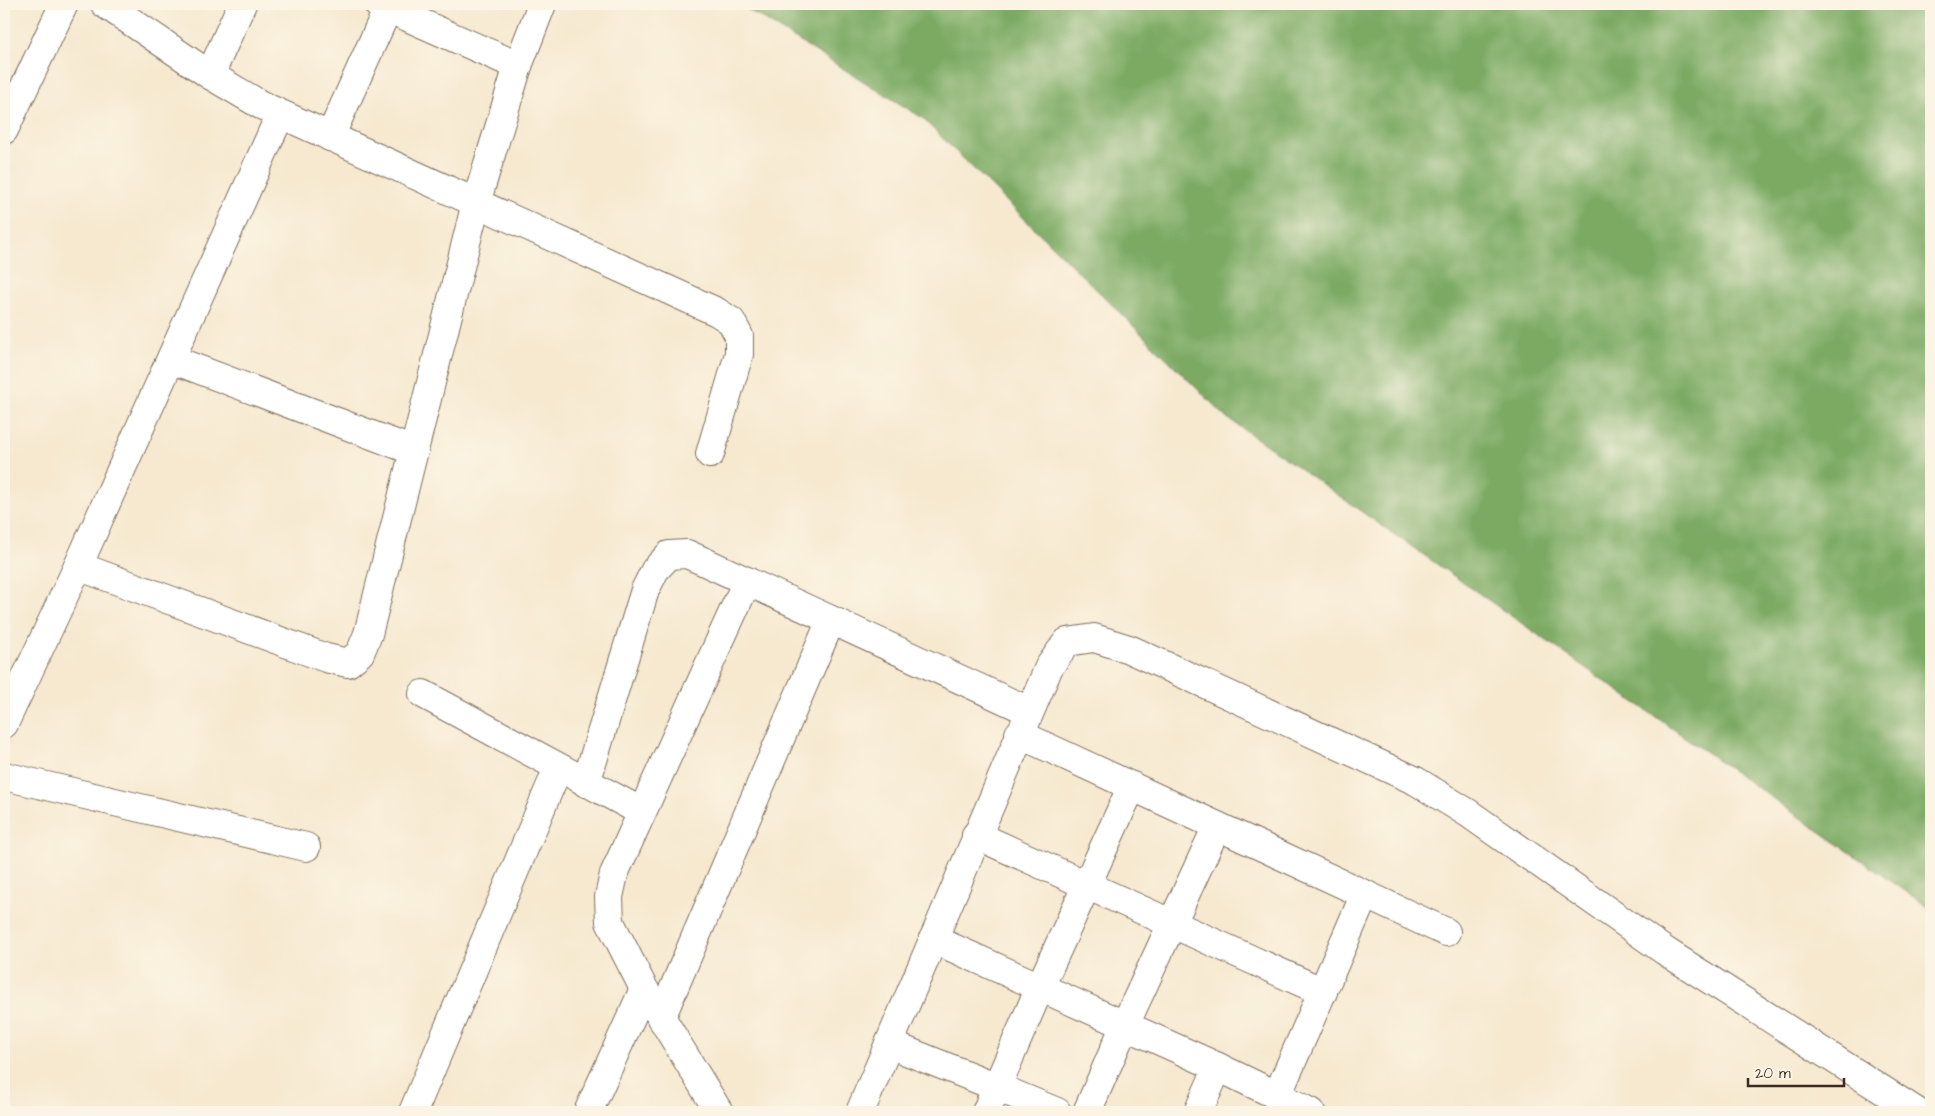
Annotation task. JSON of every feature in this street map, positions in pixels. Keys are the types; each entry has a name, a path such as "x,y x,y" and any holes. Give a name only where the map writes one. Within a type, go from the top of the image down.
{"street":[{"path":"4,130 64,4"},
{"path":"105,4 210,75 261,106 717,312 732,321 739,336 739,354 710,454"},
{"path":"210,75 242,4"},
{"path":"78,566 326,658 348,663 360,653 368,634 476,203 518,66 542,4"},
{"path":"330,137 383,6 518,66"},
{"path":"4,724 78,566 280,114"},
{"path":"170,359 414,451"},
{"path":"586,782 645,590 655,570 669,556 687,554 831,620 1024,723 1132,786 1446,932"},
{"path":"719,1112 644,989 610,922 610,897 614,874 747,581"},
{"path":"661,1018 831,620"},
{"path":"860,1112 976,835 1049,667 1067,642 1094,638 1129,649 1416,781 1468,813 1665,951 1917,1112"},
{"path":"423,694 642,812"},
{"path":"412,1112 558,768"},
{"path":"4,776 306,847"},
{"path":"986,1112 1040,987 1088,886 1132,786"},
{"path":"1087,1112 1216,826"},
{"path":"976,835 1322,992"},
{"path":"1277,1096 1364,894"},
{"path":"933,939 1218,1066 1311,1112"},
{"path":"588,1112 644,989"},
{"path":"889,1044 1056,1112"},
{"path":"1198,1112 1218,1066"}],"green space":[{"path":"739,4 1931,4 1931,909 1226,417 921,117"}]}
